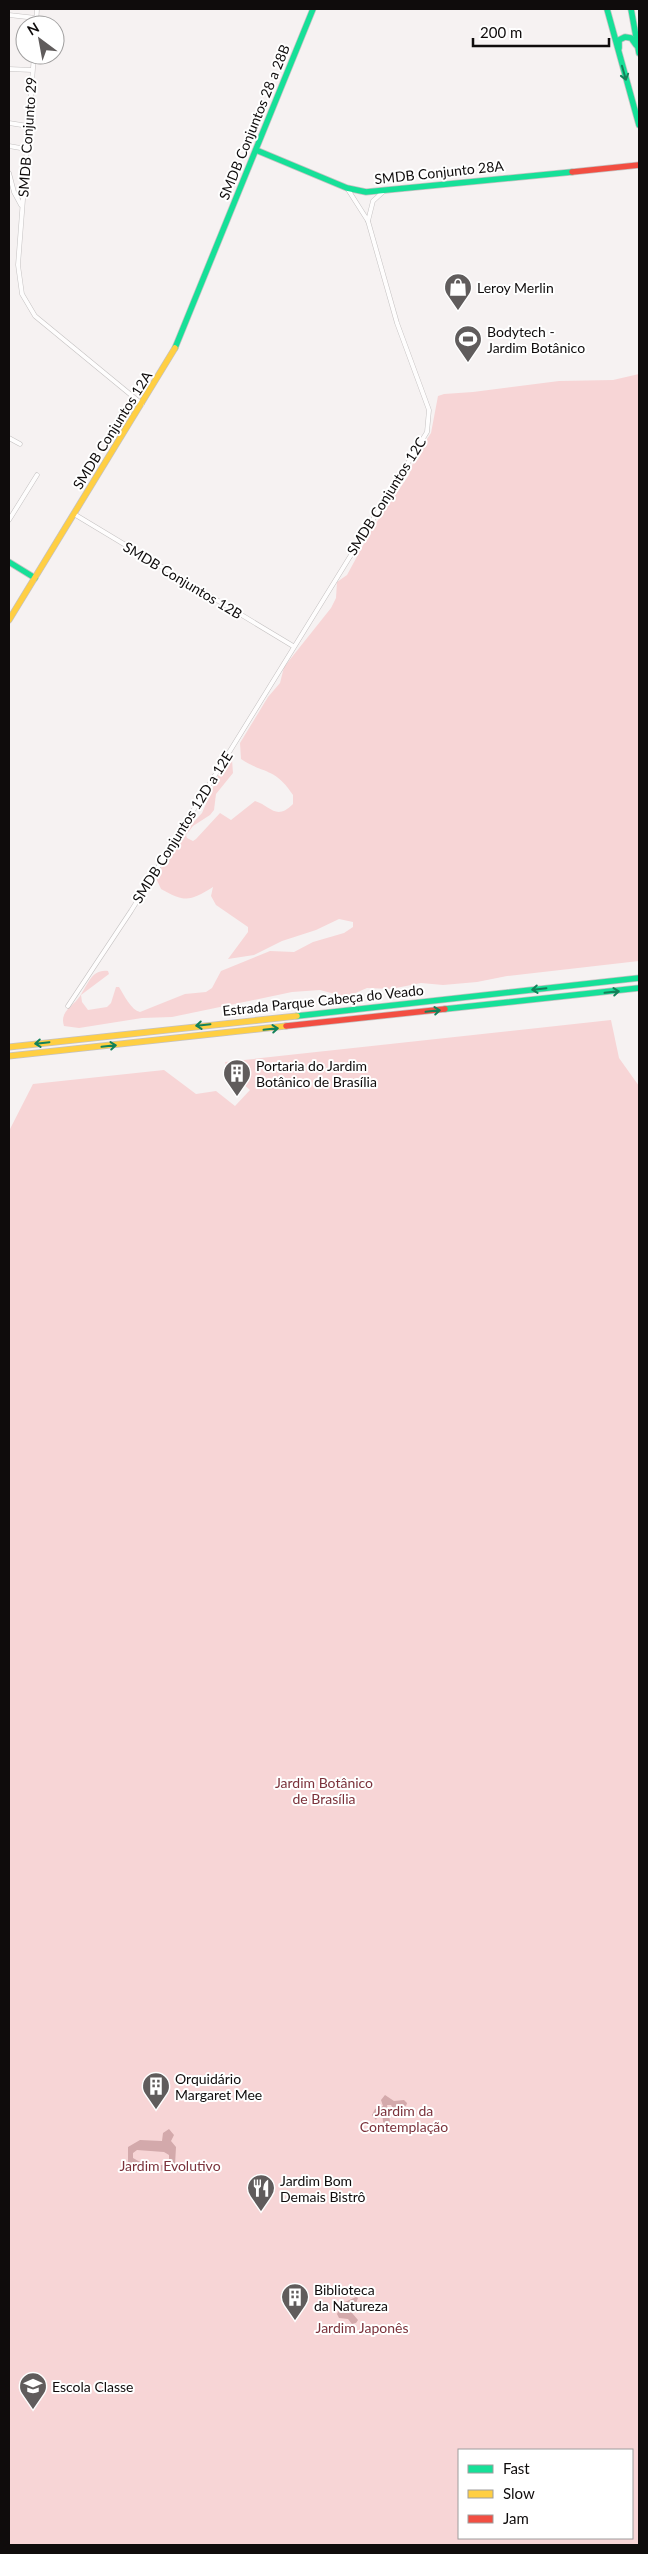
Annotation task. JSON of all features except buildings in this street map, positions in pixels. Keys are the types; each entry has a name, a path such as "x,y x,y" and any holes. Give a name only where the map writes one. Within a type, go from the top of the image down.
{"main road":[{"name":"SMDB Conjuntos 28 a 28B","path":"219,245 313,9"},
{"path":"607,9 639,125"},
{"path":"632,9 638,50"},
{"path":"619,54 619,40 625,37 631,38 638,50"},
{"name":"SMDB Conjunto 28A","path":"256,150 347,188 366,192 632,164"},
{"path":"632,164 639,159"},
{"path":"632,164 639,165"},
{"name":"SMDB Conjuntos 12A","path":"9,620 179,342 219,245"},
{"path":"9,562 35,578"},
{"name":"Estrada Parque Cabeça do Veado","path":"9,1047 639,978"},
{"path":"580,984 582,995"},
{"path":"570,986 571,996"},
{"name":"Estrada Parque Cabeça do Veado","path":"9,1056 639,988"}],"street":[{"name":"SMDB Conjunto 29","path":"33,65 18,278 22,294 27,306 48,328 142,404"},
{"path":"9,69 32,70"},
{"path":"9,123 28,126"},
{"path":"9,146 26,149"},
{"path":"9,173 14,192 22,206"},
{"name":"SMDB Conjuntos 12C","path":"293,646 413,454 430,423 429,410 397,323 368,220 347,188"},
{"path":"368,220 376,196 386,191"},
{"path":"9,438 20,444"},
{"path":"9,520 36,475"},
{"name":"SMDB Conjuntos 12B","path":"74,514 293,646"},
{"name":"SMDB Conjuntos 12D a 12E","path":"68,1006 131,911 293,646"}],"green space":[{"path":"639,374 639,961 507,976 477,982 443,985 421,983 391,989 367,988 346,997 320,990 292,992 172,1017 142,1018 79,1028 64,1026 65,1013 77,1000 94,975 102,971 108,971 109,974 81,995 82,1002 88,1010 107,1007 111,1003 116,987 119,987 125,998 140,1012 185,994 206,992 212,988 221,971 270,951 294,952 313,942 344,933 353,927 353,922 339,919 316,930 282,941 254,955 228,959 248,932 248,927 216,905 211,896 213,887 199,895 182,898 161,889 156,878 171,847 202,813 222,767 232,760 233,773 216,794 214,810 210,815 193,826 186,835 187,838 193,841 196,839 220,813 231,820 255,801 278,812 287,809 293,804 293,795 280,780 274,775 241,759 240,743 268,697 280,683 284,667 331,608 336,598 337,582 347,575 372,529 409,475 415,457 431,433 438,396 559,381 613,380"},
{"name":"Jardim Botânico de Brasília","path":"611,1020 619,1058 639,1086 639,2545 9,2545 9,1131 33,1084 164,1070 196,1094 216,1091 235,1106 250,1090 227,1070 225,1062"}],"shaded area":[{"path":"385,2095 394,2101 404,2100 407,2103 406,2106 396,2104 401,2114 398,2117 391,2105 387,2105 390,2121 387,2125 383,2122 382,2112 379,2112 376,2120 372,2115 375,2109 383,2106 381,2100"},
{"path":"169,2129 174,2135 171,2141 176,2147 175,2165 158,2172 146,2172 128,2165 128,2147 140,2140 162,2141 163,2133","holes":["137,2150 164,2152 169,2155 169,2162 155,2166 142,2163 133,2158 133,2153"]},
{"path":"356,2297 358,2298 356,2303 367,2310 366,2313 353,2310 352,2313 358,2320 352,2324 348,2319 339,2318 337,2314 339,2310 347,2311 353,2307 353,2304 347,2305 345,2302"}],"traffic: fast":[{"path":"175,348 313,9"},
{"path":"607,9 639,125"},
{"path":"631,9 639,53"},
{"path":"619,48 619,40 625,37 631,38 636,45"},
{"path":"256,150 347,188 366,192 572,172"},
{"path":"9,562 35,578"},
{"path":"297,1016 639,978"},
{"path":"445,1009 639,988"}],"traffic: slow":[{"path":"9,620 175,348"},
{"path":"9,1047 297,1016"},
{"path":"9,1056 286,1026"}],"traffic: jam":[{"path":"572,172 639,165"},
{"path":"286,1026 445,1009"}],"place":[{"name":"Leroy Merlin","path":"458,311"},
{"name":"Bodytech - Jardim Botânico","path":"468,363"},
{"name":"Portaria do Jardim Botânico de Brasília","path":"237,1097"},
{"name":"Orquidário Margaret Mee","path":"156,2110"},
{"name":"Jardim Bom Demais Bistrô","path":"261,2212"},
{"name":"Biblioteca da Natureza","path":"295,2321"},
{"name":"Escola Classe","path":"33,2410"}],"park label":[{"name":"Jardim da Contemplação","path":"404,2118"},
{"name":"Jardim Evolutivo","path":"170,2165"},
{"name":"Jardim Japonês","path":"362,2327"}]}
